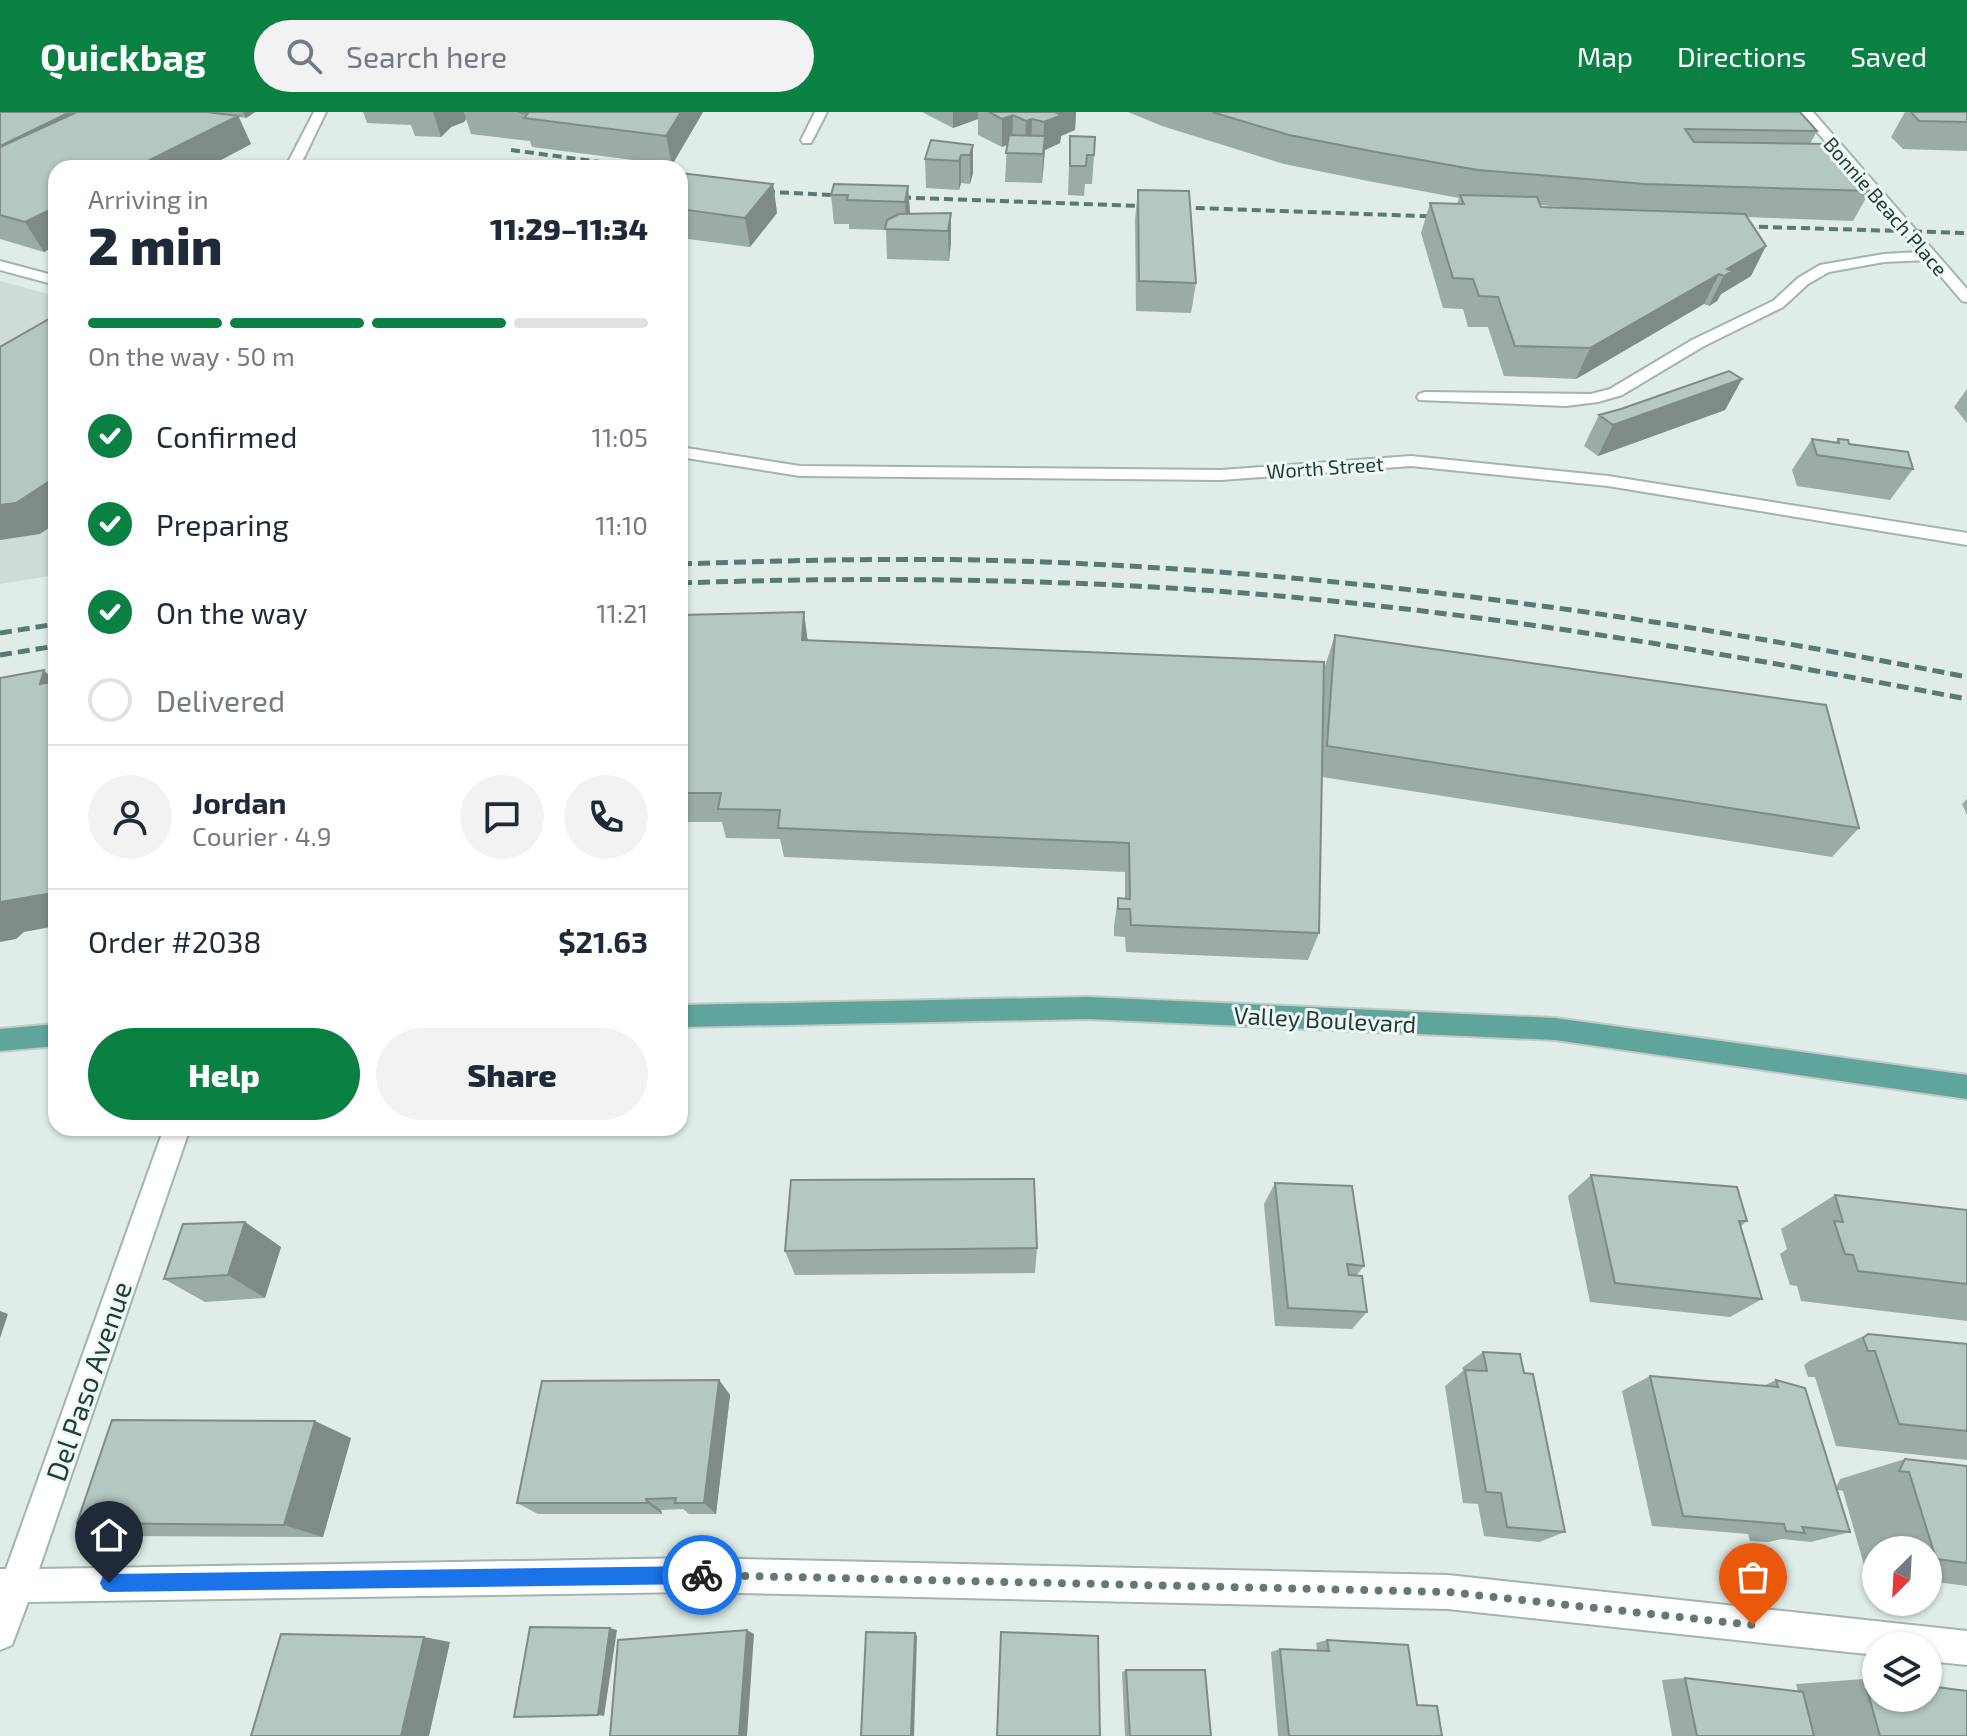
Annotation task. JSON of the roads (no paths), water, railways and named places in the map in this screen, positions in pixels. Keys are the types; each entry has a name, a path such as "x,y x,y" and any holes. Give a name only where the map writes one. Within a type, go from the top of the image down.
{"main road":[{"name":"Valley Boulevard","path":"688,1016 1088,1008 1555,1029 1967,1087"},
{"path":"0,1040 48,1036"}],"street":[{"path":"296,160 320,112"},
{"path":"807,140 821,112"},
{"name":"Bonnie Beach Place","path":"1806,112 1967,298"},
{"path":"1425,397 1592,399 1616,392 1698,343 1778,304 1803,281 1825,268 1884,258 1930,256"},
{"path":"0,265 48,279"},
{"path":"1942,272 1967,272"},
{"name":"Worth Street","path":"688,453 800,471 973,473 1221,475 1411,461 1608,481 1967,539"},
{"name":"Del Paso Avenue","path":"0,1633 8,1585 174,1136"},
{"path":"8,1585 695,1575 1448,1592 1967,1648"}],"railway":[{"path":"511,150 585,160"},
{"path":"752,191 852,196"},
{"path":"888,197 1447,217"},
{"path":"1731,226 1967,233"},
{"path":"688,564 999,560 1277,577 1623,617 1967,677"},
{"path":"688,583 986,581 1139,586 1291,597 1461,616 1630,640 1967,699"},
{"path":"0,633 48,625"},
{"path":"0,655 48,647"}]}
